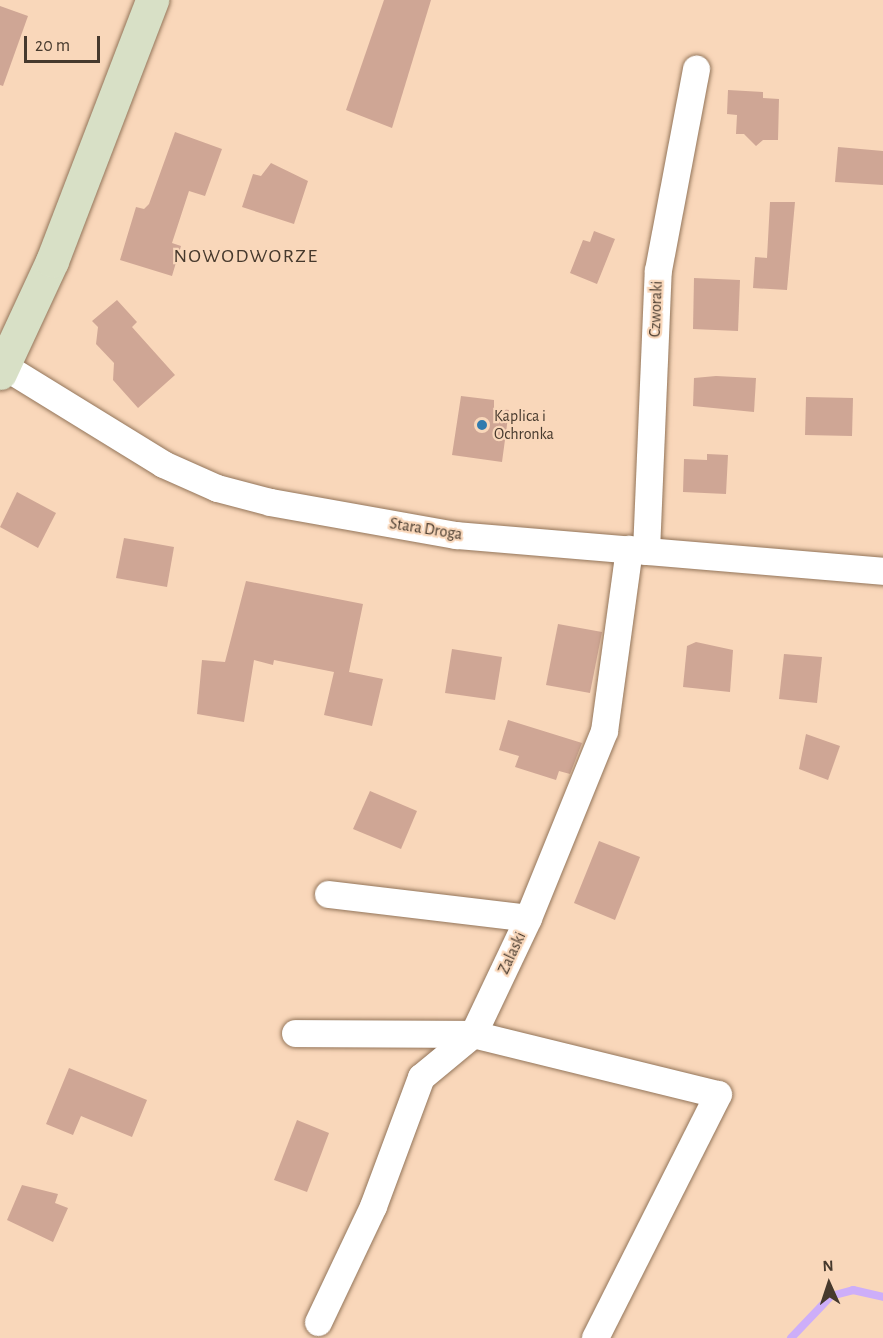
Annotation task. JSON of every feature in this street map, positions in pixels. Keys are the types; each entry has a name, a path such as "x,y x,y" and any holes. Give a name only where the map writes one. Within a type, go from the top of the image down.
{"street":[{"path":"2,369 52,261 152,0"},
{"name":"Czworaki","path":"638,550 658,270 696,69"},
{"name":"Stara Droga","path":"2,369 163,464 217,488 456,535 883,571"},
{"name":"Zalaski","path":"318,1322 373,1206 421,1077 473,1034 528,918 604,731 638,550"},
{"path":"328,894 528,918"},
{"path":"295,1033 473,1034 718,1094 595,1338"}],"building":[{"path":"384,0 431,0 392,128 346,110"},
{"path":"0,6 28,16 3,86 0,85"},
{"path":"728,90 763,92 763,98 779,99 778,140 763,140 756,146 744,134 736,134 737,115 727,114"},
{"path":"175,132 222,149 205,196 189,191 172,243 181,246 172,276 120,260 136,207 144,209 149,204"},
{"path":"838,147 883,151 883,185 835,182"},
{"path":"271,163 308,181 294,224 242,207 253,174 261,176"},
{"path":"770,202 795,202 787,290 753,288 755,257 767,258"},
{"path":"594,231 615,239 597,284 570,273 583,240 590,242"},
{"path":"694,278 740,280 738,331 693,329"},
{"path":"117,300 137,322 132,327 175,375 138,408 113,380 114,363 96,344 98,327 92,321"},
{"path":"716,376 756,378 754,412 693,406 694,378"},
{"name":"Kaplica i Ochronka","path":"461,396 494,400 494,408 509,410 502,462 452,455"},
{"path":"806,397 853,398 852,436 805,435"},
{"path":"707,454 728,455 726,494 683,492 684,459 707,460"},
{"path":"17,492 56,513 38,548 0,527"},
{"path":"124,538 174,547 167,587 116,578"},
{"path":"246,581 363,604 349,672 383,679 372,726 324,715 334,672 274,660 273,665 254,660 244,722 197,714 202,660 225,662"},
{"path":"558,624 602,632 590,693 546,685"},
{"path":"696,642 733,650 730,692 683,687 687,646"},
{"path":"452,649 502,657 495,700 445,693"},
{"path":"784,654 822,657 817,703 779,699"},
{"path":"508,720 582,743 570,774 559,771 556,780 515,767 519,756 499,750"},
{"path":"806,734 840,746 828,780 799,769"},
{"path":"370,791 417,811 401,849 353,829"},
{"path":"599,841 640,857 615,920 574,903"},
{"path":"69,1068 147,1100 132,1137 81,1116 73,1135 46,1124"},
{"path":"297,1120 329,1133 307,1192 274,1180"},
{"path":"22,1185 58,1194 55,1203 68,1208 53,1242 7,1220"}],"waterway":[{"path":"791,1338 831,1296 853,1290 883,1297"}],"place":[{"name":"Kaplica i Ochronka","path":"482,425"}],"district":[{"name":"NOWODWORZE","path":"246,256"}]}
